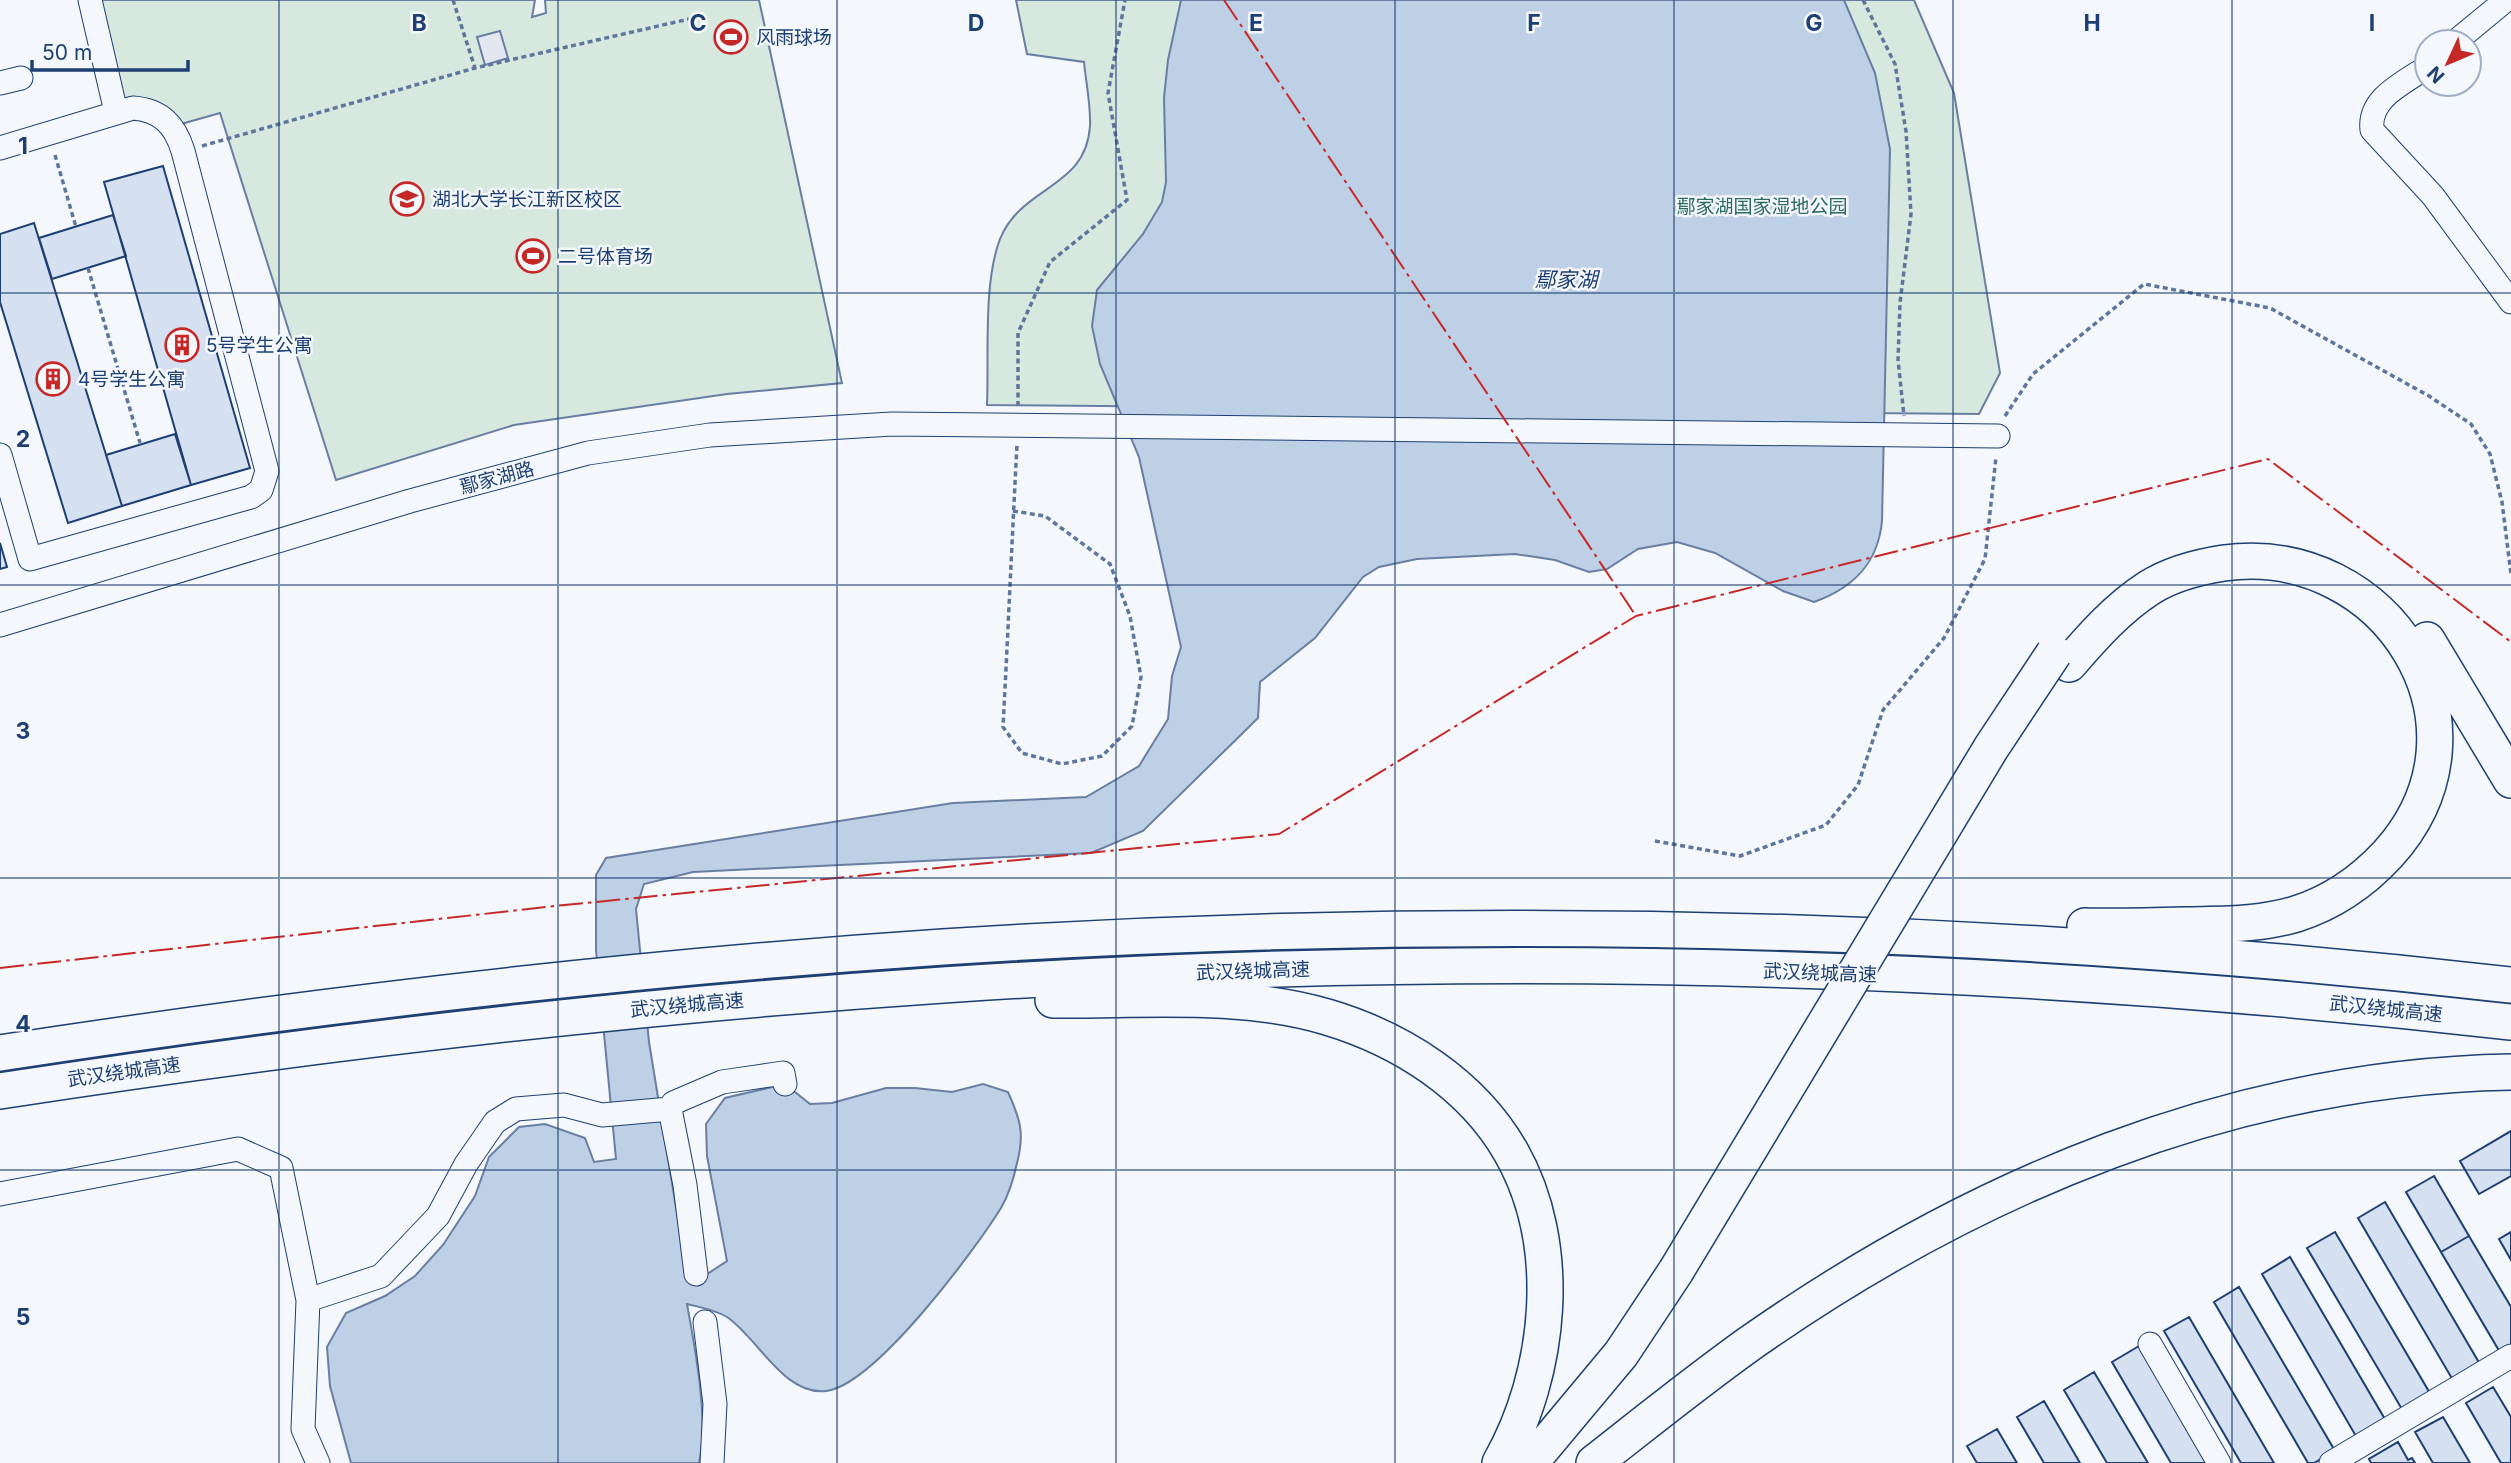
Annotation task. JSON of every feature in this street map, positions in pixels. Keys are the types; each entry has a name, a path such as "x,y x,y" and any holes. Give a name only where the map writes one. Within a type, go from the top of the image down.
{"highway":[{"path":"1554,1463 1636,1365 1684,1276 1991,748 2062,659 2102,601 2139,572 2161,561 2207,546 2234,543 2275,544 2310,551 2368,579 2400,606 2426,639 2511,780"},
{"path":"1562,930 1825,917 2104,927 2256,923 2298,914 2345,891 2382,860 2411,825 2422,806 2429,784 2435,740 2429,694 2422,671 2411,650 2387,619 2358,594 2323,576 2286,564 2261,561 2236,562 2189,570 2149,588 2062,659"},
{"name":"武汉绕城高速","path":"0,1053 427,995 793,958 1100,939 1426,930 1783,934 2090,947 2365,968 2511,985"},
{"name":"武汉绕城高速","path":"0,1091 299,1048 685,1006 949,984 1413,967 1769,971 2074,984 2347,1004 2511,1022"},
{"path":"685,1006 1025,1000 1233,1002 1325,1016 1389,1040 1444,1077 1496,1132 1521,1175 1536,1222 1544,1272 1543,1324 1523,1412 1500,1463"},
{"path":"1594,1463 1701,1379 1801,1309 1912,1241 2033,1180 2133,1141 2255,1105 2359,1085 2511,1072"},
{"path":"1530,1463 1684,1276"}],"street":[{"path":"90,0 116,112"},
{"path":"2472,28 2506,0"},
{"path":"2413,77 2375,106 2370,117 2372,130 2433,196 2511,302"},
{"path":"0,148 133,107 162,115 172,127 183,152 266,463 266,480 261,490 251,497 30,559 0,455"},
{"name":"鄢家湖路","path":"0,625 410,501 588,453 710,435 833,425 1906,433 1998,436"},
{"path":"696,1273 685,1185 670,1109 673,1103 722,1082 783,1073 785,1084"},
{"path":"307,1300 381,1276 438,1216 466,1164 495,1122 516,1109 564,1105 602,1115 670,1109"},
{"path":"0,1194 238,1149 281,1168 307,1300 303,1429 318,1463"},
{"path":"705,1322 715,1404 712,1463"},
{"path":"2150,1344 2219,1463"},
{"path":"2330,1463 2511,1356"}],"path":[{"path":"453,0 475,68"},
{"path":"1013,511 1045,516 1110,564 1130,616 1141,677 1132,726 1102,755 1062,764 1035,757 1022,753 1003,727 1018,334 1050,262 1127,200 1108,93 1125,0"},
{"path":"1863,0 1895,64 1906,131 1910,214 1900,303 1898,360 1906,433"},
{"path":"183,152 475,68 689,19"},
{"path":"49,132 76,227"},
{"path":"88,268 140,443"},
{"path":"1655,841 1740,856 1826,825 1858,785 1883,710 1944,638 1985,559 2000,424 2032,374 2144,284 2270,308 2429,396 2472,424 2490,454 2502,502 2511,574"}],"green space":[{"name":"湖北大学长江新区校区","path":"90,0 535,0 532,17 546,13 545,0 759,0 842,383 727,394 514,425 336,480 220,113 181,124 166,109 151,101 134,99 114,102"},
{"name":"鄢家湖","path":"1016,0 1914,0 1954,93 2000,373 1979,414 987,405 989,298 1000,239 1010,221 1023,207 1066,175 1077,163 1086,147 1090,126 1084,62 1027,54"}],"shaded area":[{"path":"500,31 508,58 485,65 477,37"}],"water":[{"name":"鄢家湖","path":"1181,0 1844,0 1875,73 1890,149 1882,521 1880,536 1869,561 1852,581 1814,602 1783,591 1715,553 1677,542 1638,549 1607,569 1589,572 1555,560 1515,554 1417,559 1379,567 1363,577 1315,638 1260,682 1258,718 1143,831 1091,853 693,872 644,884 636,909 649,1042 688,1281 698,1280 727,1261 707,1156 706,1124 725,1098 785,1084 810,1104 832,1103 886,1088 952,1092 983,1084 1008,1092 1018,1118 1021,1143 1004,1203 947,1283 896,1342 847,1383 826,1391 811,1390 784,1375 727,1317 687,1304 702,1405 702,1446 699,1463 351,1463 330,1386 327,1347 346,1313 385,1296 415,1276 443,1245 475,1196 489,1157 519,1127 545,1124 585,1138 594,1162 616,1159 596,950 596,875 606,858 953,803 1086,797 1139,766 1168,719 1172,676 1181,647 1139,457 1100,364 1092,326 1097,290 1143,234 1162,202 1166,182 1164,98 1168,60"}],"building":[{"name":"5号学生公寓","path":"163,166 250,468 191,485 104,182"},
{"path":"113,215 126,256 52,279 39,238"},
{"name":"4号学生公寓","path":"34,223 122,506 68,523 0,302 0,234"},
{"path":"175,434 191,485 122,506 106,455"},
{"path":"0,543 7,567 0,569"},
{"path":"2511,1131 2511,1176 2479,1194 2460,1161"},
{"path":"2434,1176 2469,1236 2441,1252 2406,1192"},
{"path":"2385,1202 2481,1366 2454,1382 2358,1218"},
{"path":"2335,1232 2431,1395 2403,1411 2307,1248"},
{"path":"2511,1232 2511,1260 2499,1239"},
{"path":"2469,1236 2511,1307 2511,1348 2501,1354 2441,1252"},
{"path":"2290,1257 2386,1421 2357,1438 2262,1274"},
{"path":"2239,1287 2335,1451 2314,1463 2308,1463 2214,1302"},
{"path":"2189,1317 2274,1463 2241,1463 2164,1331"},
{"path":"2139,1346 2208,1463 2171,1463 2112,1362"},
{"path":"2094,1372 2148,1463 2107,1463 2064,1390"},
{"path":"2493,1387 2511,1417 2511,1463 2501,1463 2466,1403"},
{"path":"2044,1401 2080,1463 2044,1463 2017,1417"},
{"path":"2443,1417 2470,1463 2433,1463 2415,1432"},
{"path":"1997,1429 2017,1463 1977,1463 1967,1446"},
{"path":"2398,1442 2408,1460 2412,1458 2415,1463 2371,1463 2369,1459"}],"power":[{"path":"1224,0 1636,616"},
{"path":"0,968 555,906 1279,834 1636,616 2268,459 2511,642"}],"place":[{"name":"风雨球场","path":"731,37"},
{"name":"湖北大学长江新区校区","path":"407,199"},
{"name":"二号体育场","path":"533,256"},
{"name":"5号学生公寓","path":"182,345"},
{"name":"4号学生公寓","path":"53,379"}],"park label":[{"name":"鄢家湖国家湿地公园","path":"1762,206"}]}
